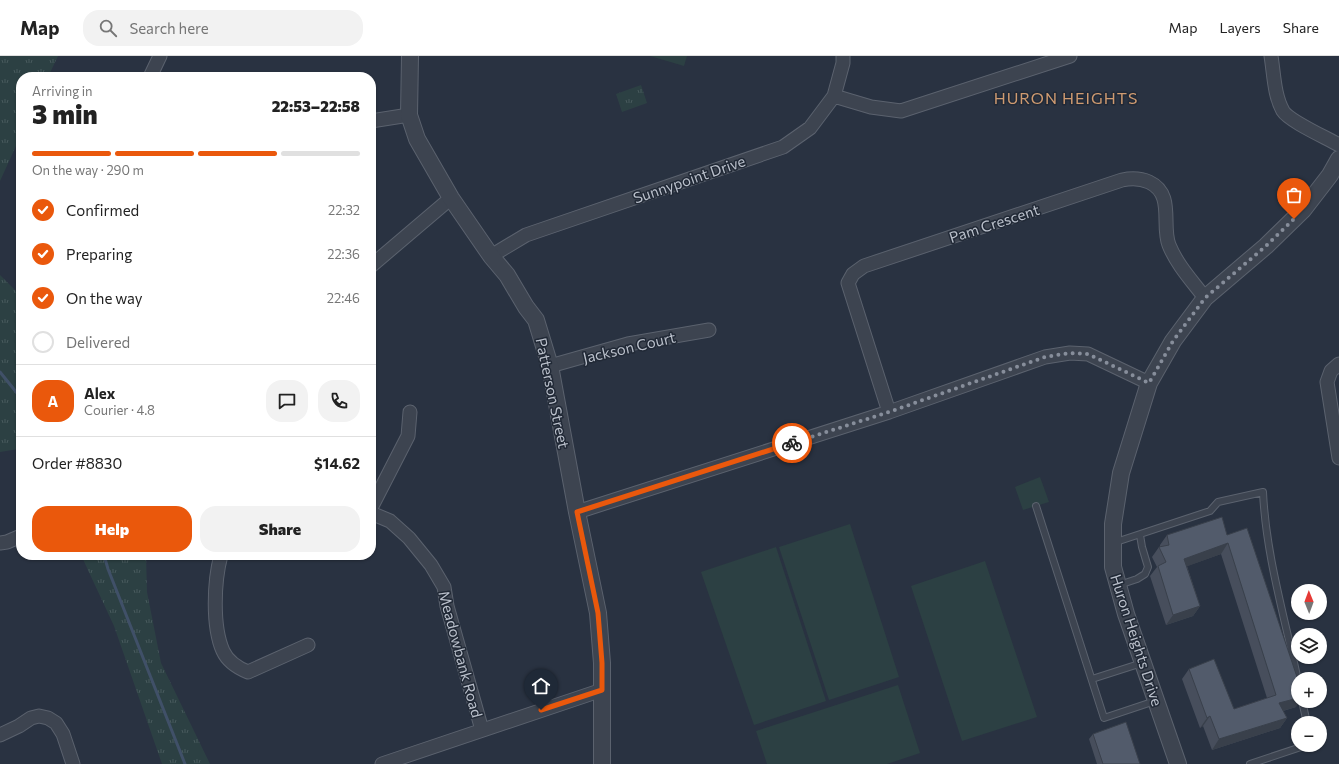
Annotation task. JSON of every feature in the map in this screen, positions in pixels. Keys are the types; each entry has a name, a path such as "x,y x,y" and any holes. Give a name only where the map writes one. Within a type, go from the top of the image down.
{"street":[{"path":"152,72 160,56"},
{"name":"Patterson Street","path":"410,56 409,115 417,139 451,198 491,256 507,275 526,307 536,320 550,366 577,512 598,613 602,663 602,764"},
{"name":"Sunnypoint Drive","path":"491,256 526,235 782,147 810,128 834,96 843,62 843,56"},
{"path":"834,96 871,107 901,111 1070,56"},
{"path":"1271,56 1277,98 1284,113 1295,121 1339,145"},
{"path":"376,120 409,115"},
{"name":"Huron Heights Drive","path":"1178,764 1126,614 1113,567 1113,524 1122,473 1149,383 1173,341 1205,298 1266,246 1303,210 1330,175 1339,159"},
{"name":"Pam Crescent","path":"889,412 848,283 853,274 864,266 1122,180 1132,178 1154,184 1160,191 1165,202 1168,244 1175,257 1205,298"},
{"path":"376,262 451,198"},
{"name":"Jackson Court","path":"550,366 628,344 709,330"},
{"path":"577,512 889,412 1045,357 1070,353 1088,354 1149,383"},
{"path":"1339,364 1331,370 1327,382 1339,458"},
{"path":"376,498 408,436 410,412"},
{"name":"Meadowbank Road","path":"376,515 390,522 409,538 431,565 444,587 447,606 482,730"},
{"path":"0,543 16,538"},
{"path":"220,560 217,571 215,601 218,632 223,651 229,661 239,669 248,672 308,645"},
{"path":"382,764 602,690"},
{"path":"0,735 19,726 31,718 39,716 48,718 56,723 63,734 73,764"}],"lane":[{"path":"1113,543 1210,511 1218,502 1263,492 1264,519 1296,672"},
{"path":"1036,506 1104,718 1156,701"},
{"path":"1119,585 1137,579 1145,574 1148,567 1140,534"},
{"path":"1092,679 1143,662"},
{"path":"1250,764 1291,751"}],"green space":[{"path":"0,56 58,56 50,72 16,72 16,146 0,181"},
{"path":"650,56 687,56 684,66"},
{"path":"641,85 647,103 622,112 616,94"},
{"path":"0,275 16,291 16,449 0,452"},
{"path":"1040,477 1049,502 1023,510 1015,487"},
{"path":"850,524 899,677 829,700 779,547"},
{"path":"776,547 826,701 754,725 701,572"},
{"path":"83,560 146,560 147,592 161,663 210,764 162,764 114,626"},
{"path":"985,561 1037,717 962,741 911,586"},
{"path":"898,685 920,753 887,764 767,764 756,731"}],"building":[{"path":"1222,517 1227,535 1247,528 1291,659 1291,664 1293,664 1295,672 1291,672 1291,700 1279,703 1287,718 1219,739 1210,716 1207,718 1189,669 1214,659 1234,709 1276,695 1228,543 1184,559 1200,606 1173,615 1158,566 1166,562 1159,547 1169,545 1167,535"},
{"path":"1126,722 1140,764 1103,764 1093,734"}],"waterway":[{"path":"0,372 16,392"},
{"path":"105,560 185,764"}],"way so far":[{"path":"792,443 889,412 1045,357 1070,353 1088,354 1149,383 1173,341 1205,298 1266,246 1294,219"}],"district":[{"name":"HURON HEIGHTS","path":"1066,97"}],"route":[{"path":"541,710 602,690 601,639 598,613 577,512 792,443"}]}
